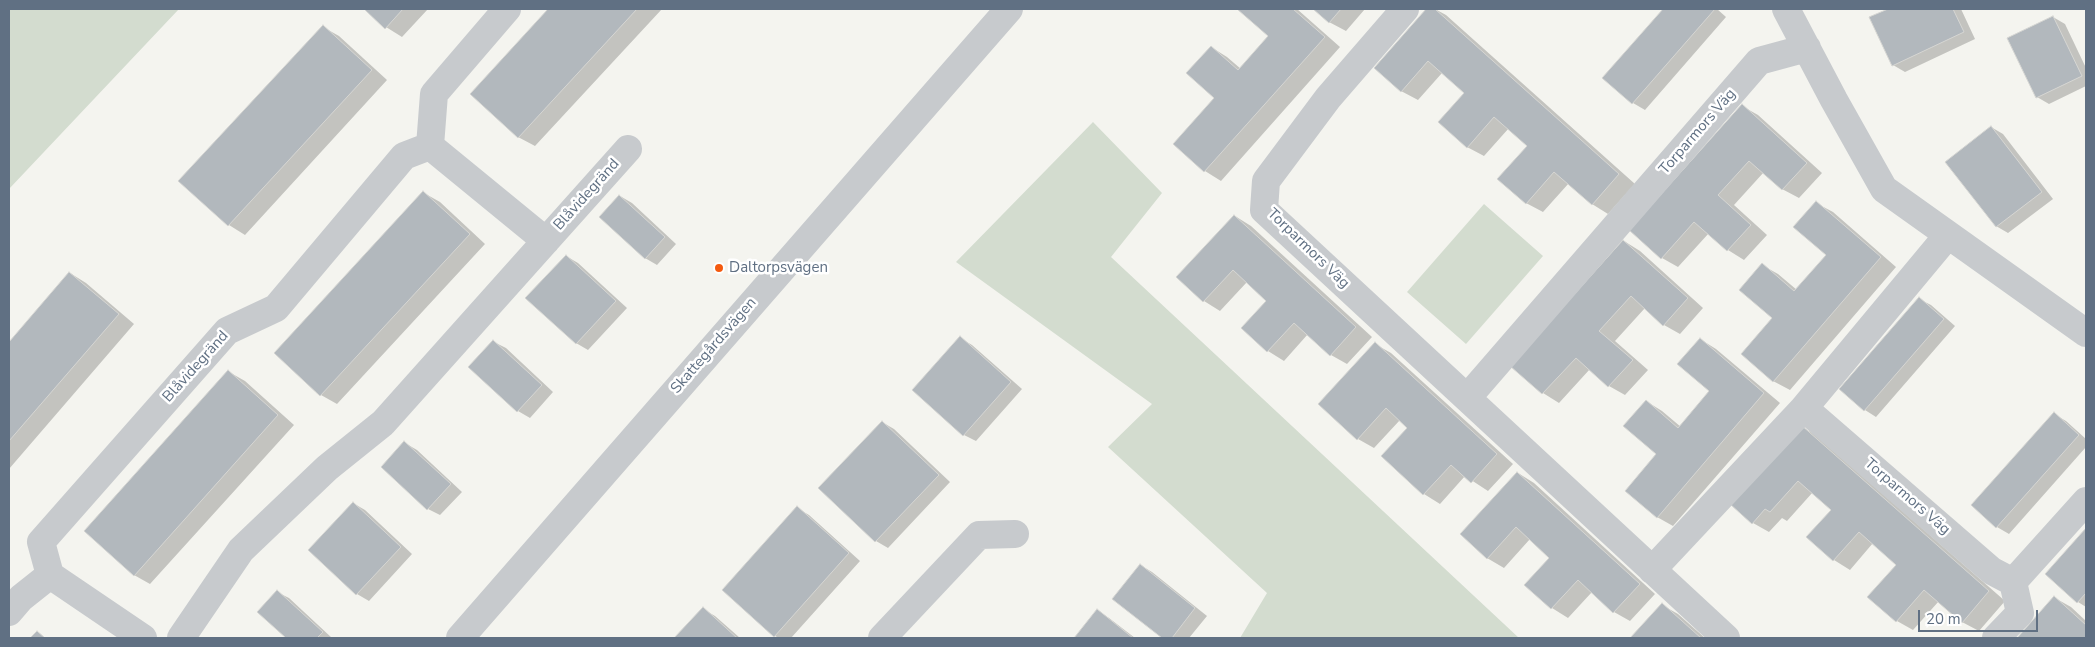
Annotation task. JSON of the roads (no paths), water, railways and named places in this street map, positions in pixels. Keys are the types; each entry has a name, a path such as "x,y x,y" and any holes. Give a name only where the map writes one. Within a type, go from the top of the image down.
{"street":[{"path":"430,146 434,94 507,9"},
{"name":"Skattegårdsvägen","path":"460,638 1009,9"},
{"name":"Torparmors Väg","path":"1406,9 1328,98 1266,181 1264,210 1726,638"},
{"path":"1786,9 1884,190 2086,333"},
{"name":"Torparmors Väg","path":"1467,398 1759,61 1807,48"},
{"name":"Blåvidegränd","path":"50,575 41,542 226,331 276,308 404,156 430,146 546,241"},
{"name":"Blåvidegränd","path":"181,638 241,550 328,468 383,423 628,150"},
{"path":"1652,570 1804,408 1948,235"},
{"name":"Torparmors Väg","path":"1804,408 1992,571 2013,582"},
{"path":"1996,638 2020,613 2013,582 2086,501"},
{"path":"882,638 979,535 1015,534"},
{"path":"9,612 21,598 50,575 143,638"}],"place":[{"name":"Daltorpsvägen","path":"719,268"}]}
